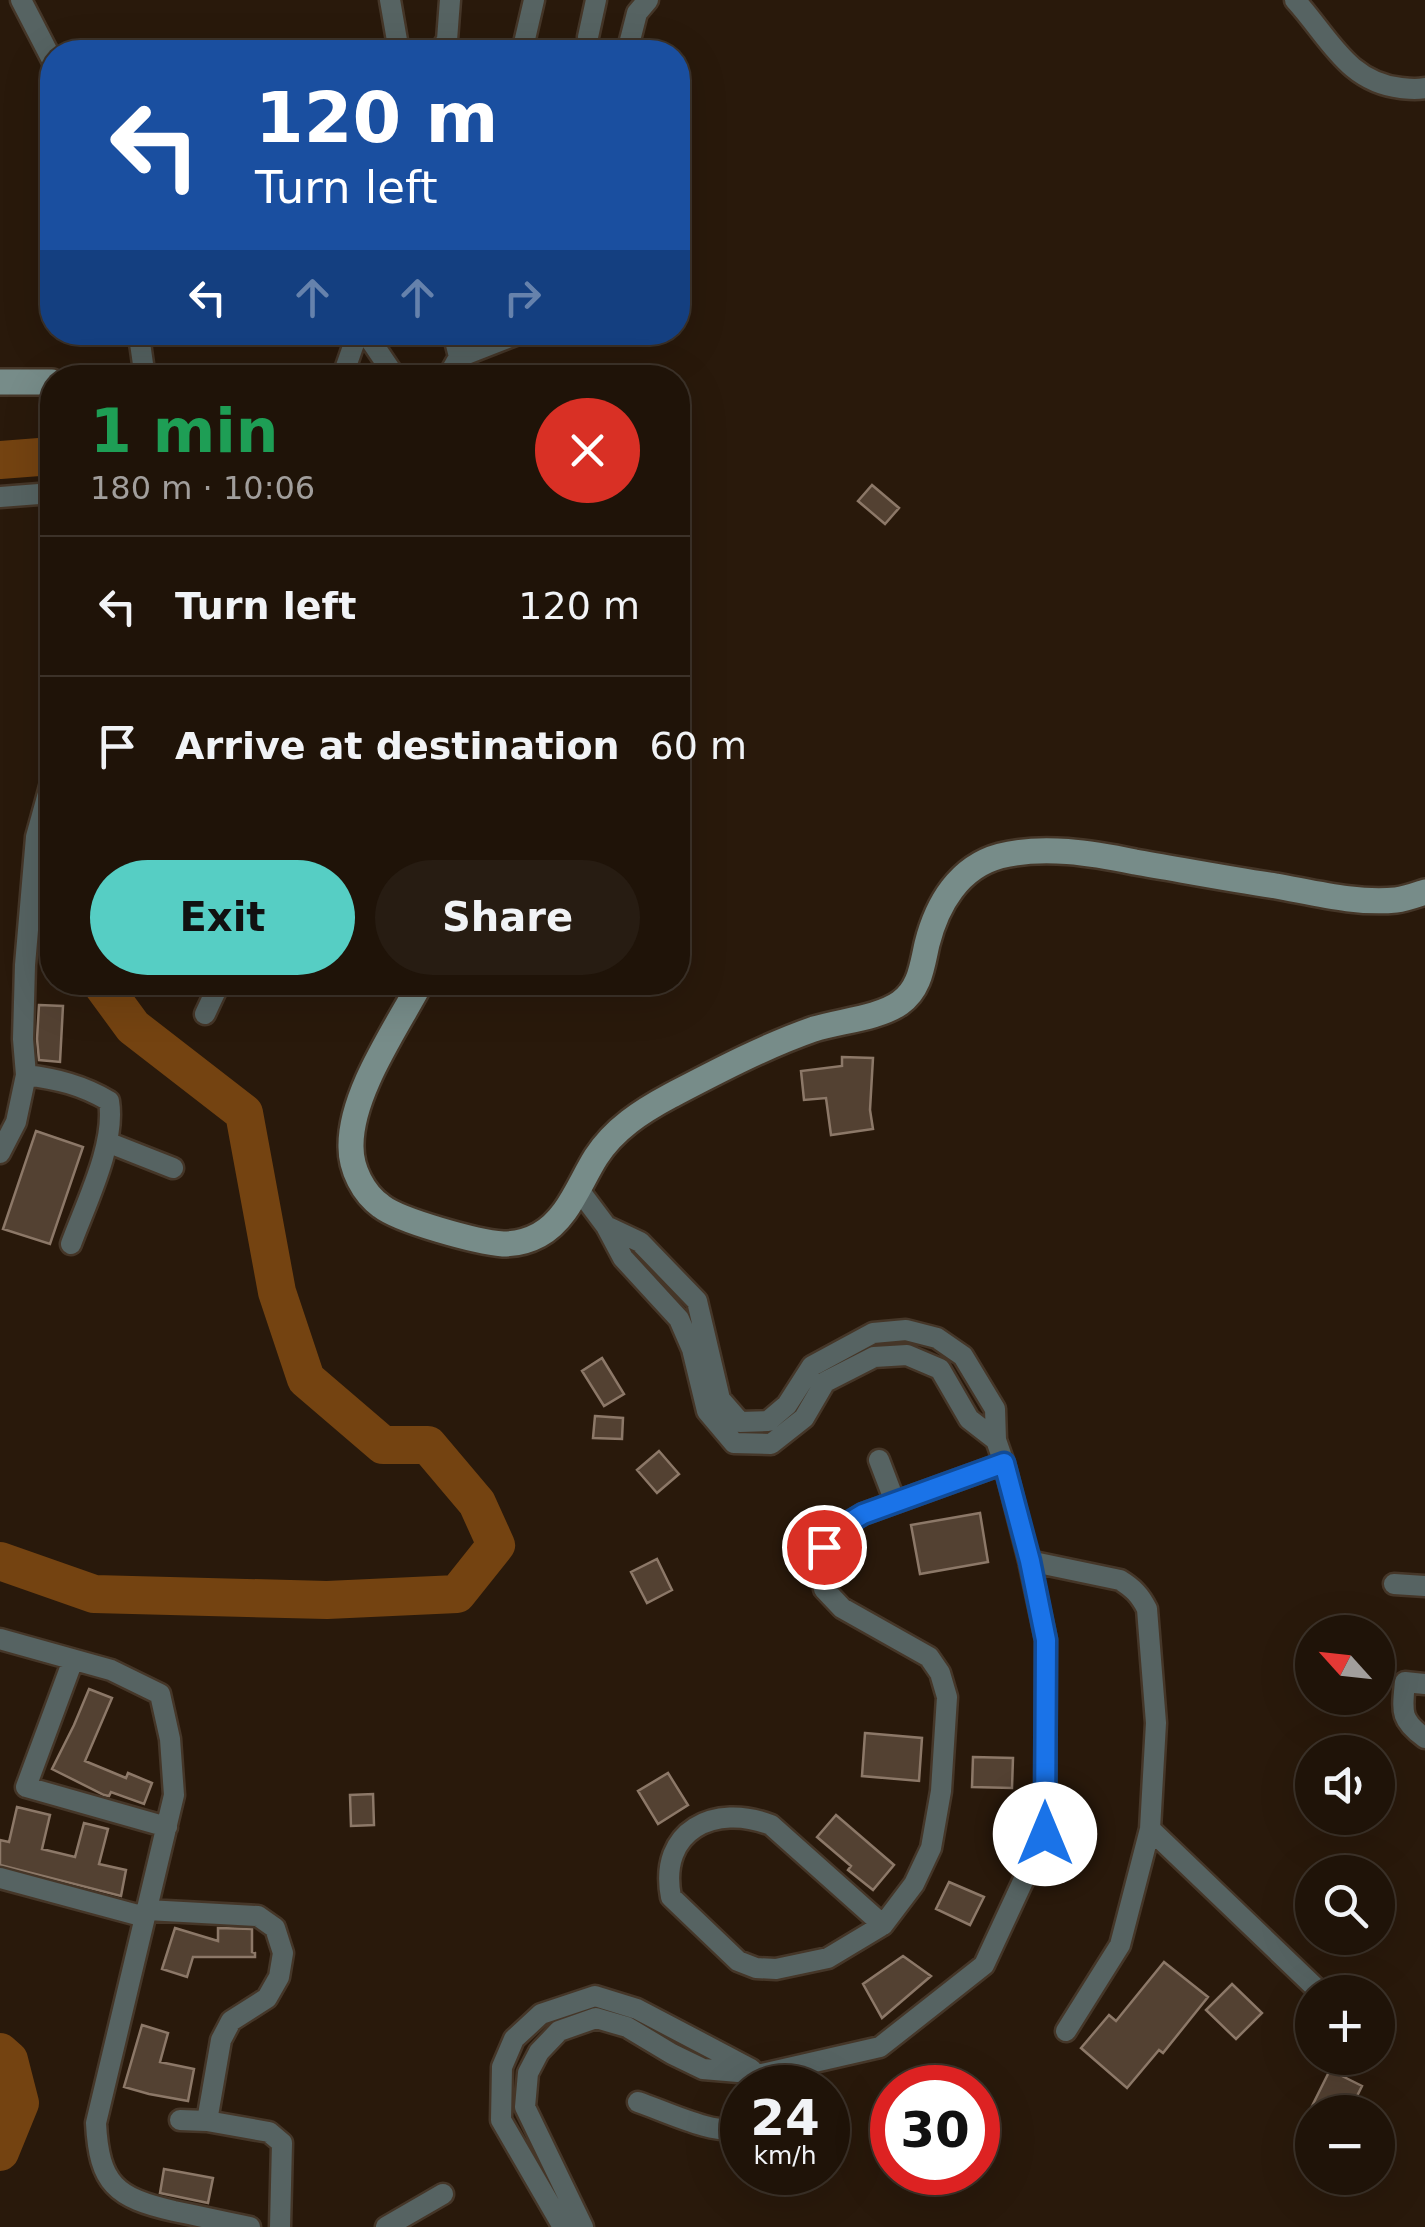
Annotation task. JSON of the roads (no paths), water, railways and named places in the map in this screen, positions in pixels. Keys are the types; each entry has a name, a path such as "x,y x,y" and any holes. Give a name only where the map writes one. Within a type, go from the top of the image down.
{"main road":[{"path":"0,382 40,382"},
{"path":"414,995 364,1088 350,1150 355,1172 380,1206 405,1218 514,1244 543,1233 557,1221 613,1135 636,1116 811,1030 882,1014 902,1002 916,987 936,916 947,894 977,864 1001,856 1054,852 1098,855 1361,899 1396,900 1425,892"}],"street":[{"path":"21,0 42,40"},
{"path":"390,0 397,40"},
{"path":"447,40 450,0"},
{"path":"525,40 534,0"},
{"path":"588,37 596,0"},
{"path":"629,40 637,13 648,0"},
{"path":"1295,0 1352,68 1387,86 1425,88"},
{"path":"371,345 386,365"},
{"path":"456,345 459,356"},
{"path":"454,365 459,356 488,345"},
{"path":"0,497 40,494"},
{"path":"0,1153 16,1122 26,1075 25,965 40,822"},
{"path":"206,1014 214,995"},
{"path":"26,1075 88,1088 108,1101 108,1142 71,1244"},
{"path":"108,1142 172,1168"},
{"path":"579,1190 606,1226 623,1258 679,1319 692,1350 707,1411 734,1443 771,1444 804,1418 825,1382 874,1357 907,1355 940,1369 969,1418 996,1440"},
{"path":"606,1226 640,1242 698,1301 720,1399 740,1422 768,1420 786,1405 812,1366 872,1332 906,1330 937,1338 963,1356 995,1409 996,1440 1030,1561 1046,1640 1045,1834 984,1965 880,2047 818,2065"},
{"path":"679,1319 698,1301"},
{"path":"878,1460 895,1502"},
{"path":"883,1925 771,1825 754,1818 712,1820 689,1830 678,1842 670,1868 671,1897 738,1960 756,1968 776,1969 828,1958 883,1925 914,1884 931,1848 941,1791 947,1697 940,1673 929,1657 842,1608 824,1589 824,1547 838,1529 863,1514 1004,1463"},
{"path":"1030,1561 1120,1580 1141,1597 1147,1609 1156,1723 1150,1829 1120,1945 1066,2032"},
{"path":"1394,1584 1425,1586"},
{"path":"0,1638 111,1670 160,1694 170,1738 174,1795 96,2123 97,2152 121,2193 140,2204 250,2227"},
{"path":"73,1660 26,1787 167,1827"},
{"path":"1415,1683 1402,1711 1406,1722 1425,1738"},
{"path":"1150,1829 1302,1975"},
{"path":"0,1878 146,1914 258,1916 275,1928 283,1953 280,1977 267,1998 231,2021 221,2040 207,2120"},
{"path":"563,2227 501,2120 502,2067 514,2038 542,2014 595,1996 636,2010 734,2065"},
{"path":"582,2227 524,2107 528,2073 538,2052 559,2032 596,2018 627,2027 672,2054 720,2072"},
{"path":"638,2102 720,2129"},
{"path":"180,2120 207,2120 268,2132 282,2143 280,2227"},
{"path":"386,2227 443,2194"}],"waterway":[{"path":"0,460 40,457"},
{"path":"0,1561 94,1594 327,1600 457,1594 496,1545 477,1503 428,1445 383,1445 306,1379 277,1292 244,1113 133,1027 110,995"},
{"path":"0,2052 9,2060 20,2103 0,2152"}]}
